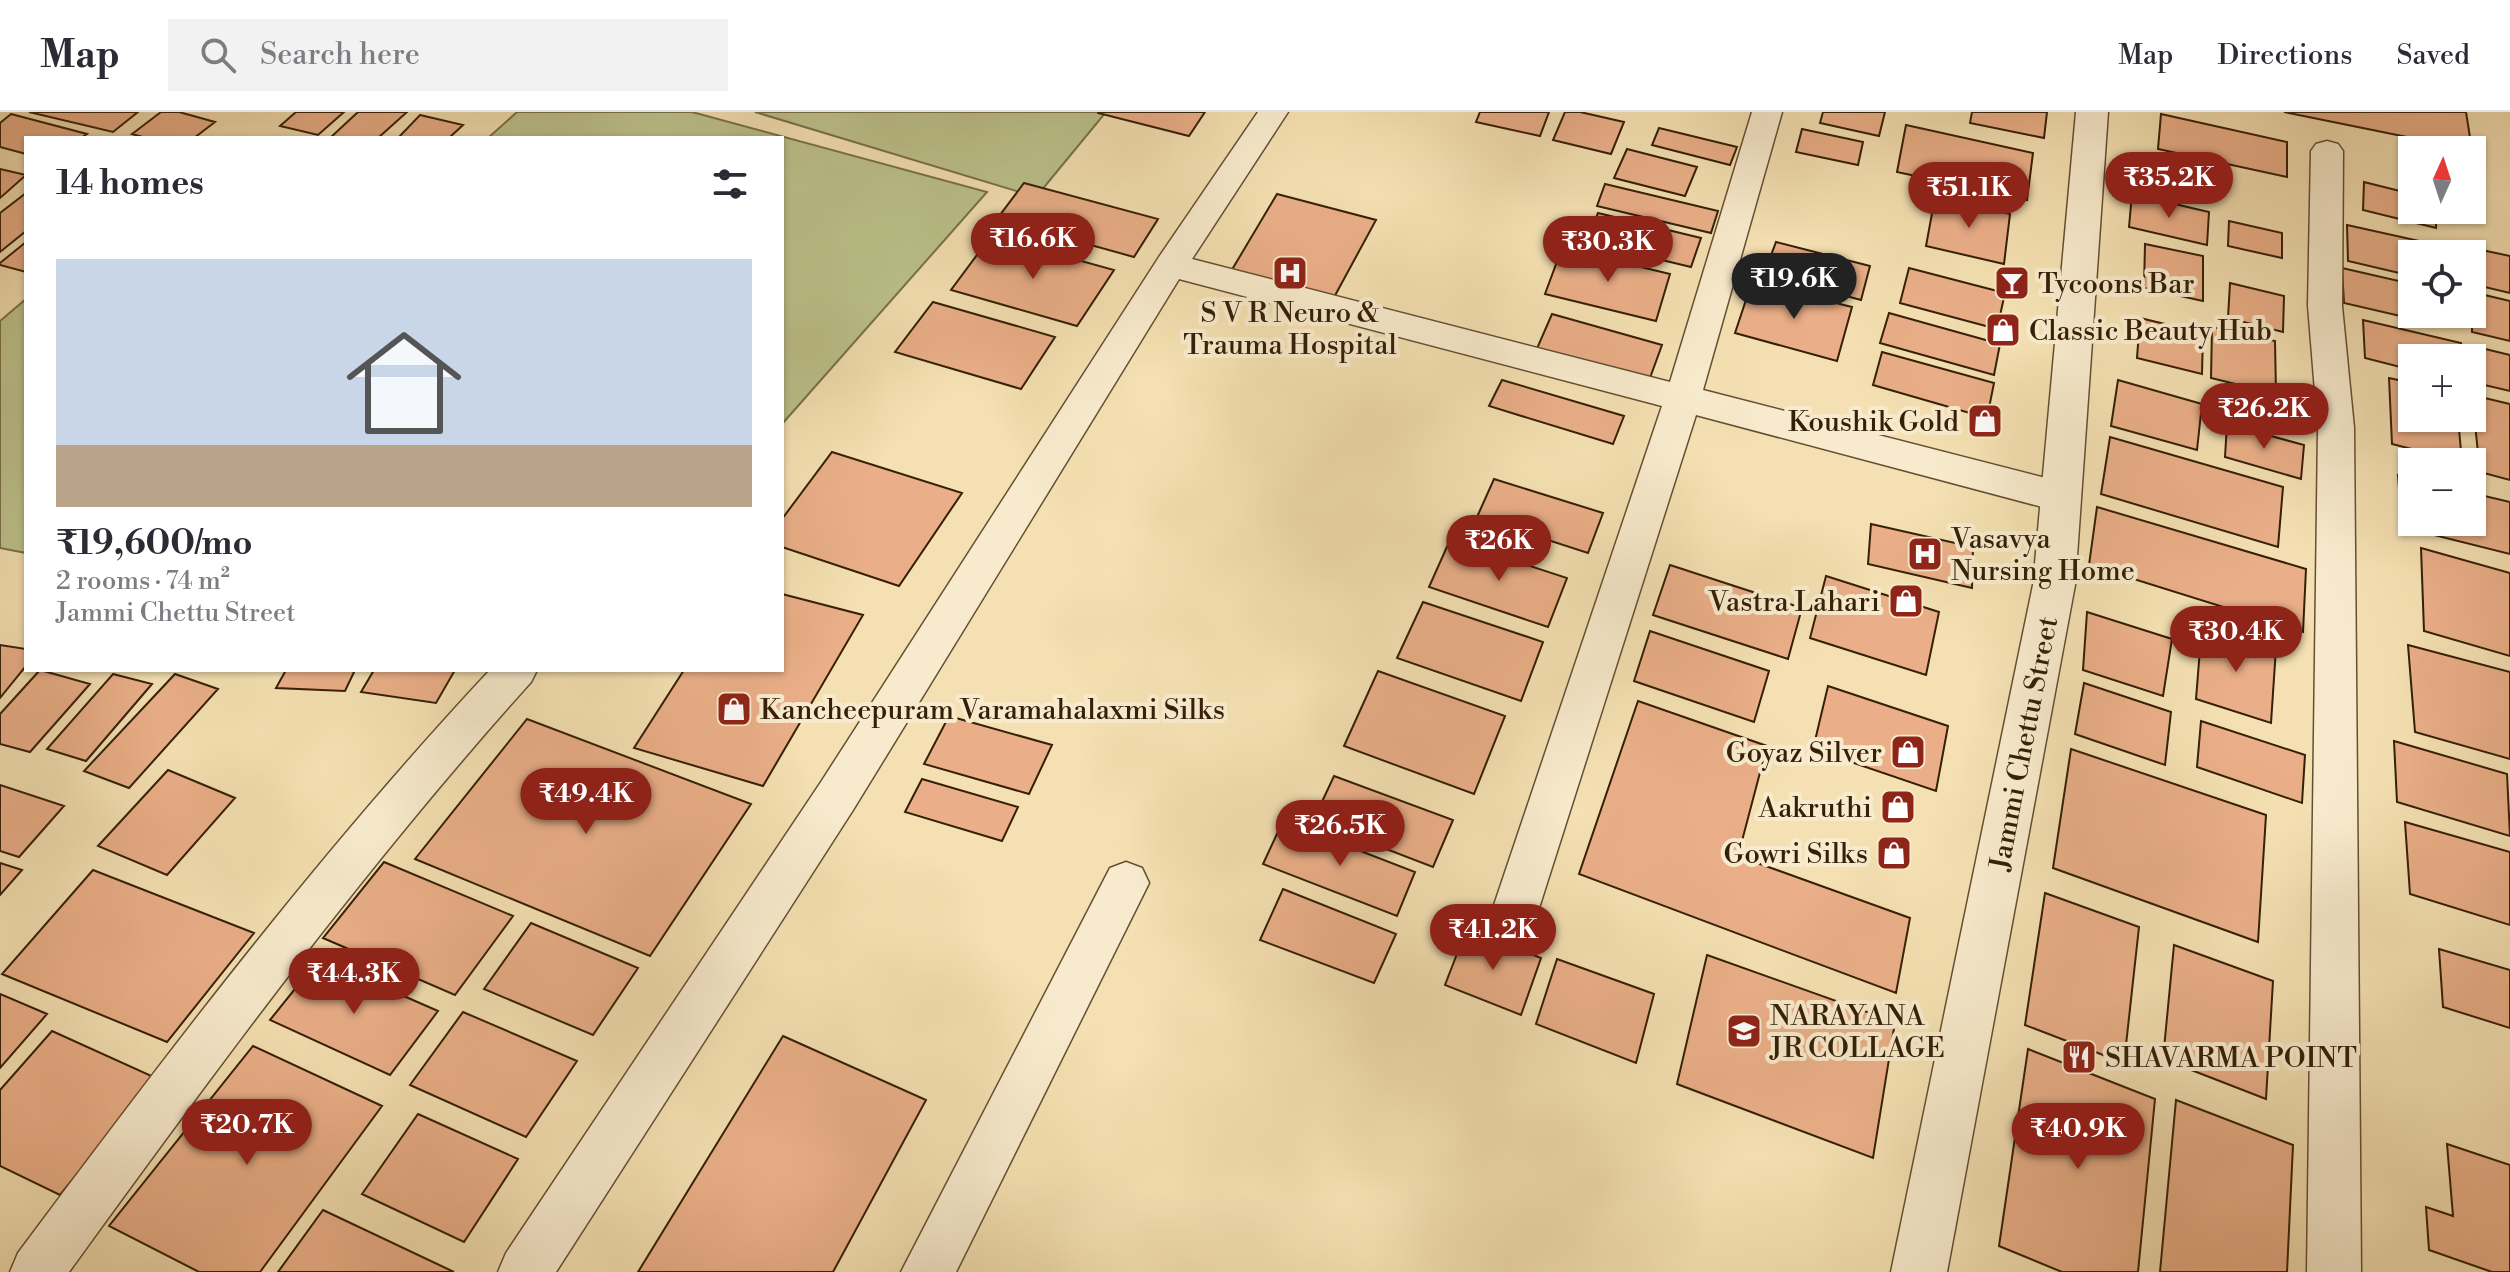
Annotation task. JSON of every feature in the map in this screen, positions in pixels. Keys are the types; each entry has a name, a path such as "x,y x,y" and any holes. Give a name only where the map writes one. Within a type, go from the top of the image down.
{"street":[{"path":"525,1272 837,796 1171,265 1273,112"},
{"path":"1517,905 1683,398 1767,112"},
{"name":"Jammi Chettu Street","path":"1919,1272 2054,585 2092,112"},
{"path":"2327,151 2325,306 2336,428 2334,1272"},
{"path":"1171,265 2061,497"},
{"path":"37,1272 250,988 437,754 514,672"},
{"path":"928,1272 1126,883"}],"green space":[{"path":"517,112 692,112 780,136 490,136"},
{"path":"755,112 1106,112 1036,197"},
{"path":"784,137 987,192 784,422"},
{"path":"24,301 24,553 0,548 0,321"}],"building":[{"path":"29,112 138,112 113,132"},
{"path":"161,112 179,112 215,122 197,136 132,134"},
{"path":"296,112 344,112 318,135 280,126"},
{"path":"358,112 407,112 380,136 332,136"},
{"path":"1098,112 1205,112 1189,136 1098,113"},
{"path":"1480,112 1549,112 1540,136 1476,122"},
{"path":"1565,112 1580,112 1624,122 1611,154 1553,140"},
{"path":"1823,112 1885,112 1879,136 1820,123"},
{"path":"1972,112 2047,112 2044,138 1970,123"},
{"path":"2284,112 2466,112 2470,136 2402,136"},
{"path":"11,114 87,134 24,136 24,153 0,147 0,123"},
{"path":"2161,114 2287,142 2287,177 2158,149"},
{"path":"420,115 463,125 451,136 400,136"},
{"path":"1906,125 2033,153 2027,200 1897,172"},
{"path":"1659,128 1737,147 1730,165 1652,145"},
{"path":"1802,129 1863,142 1858,165 1796,152"},
{"path":"1627,149 1697,167 1685,196 1614,178"},
{"path":"0,169 24,175 24,177 0,198"},
{"path":"2364,182 2398,190 2398,219 2363,210"},
{"path":"1024,183 1158,219 1134,257 997,219"},
{"path":"1605,184 1718,211 1711,233 1597,206"},
{"path":"1277,194 1376,220 1332,301 1230,273"},
{"path":"2132,194 2209,212 2207,245 2129,227"},
{"path":"24,195 24,233 0,252 0,213"},
{"path":"1935,197 2010,214 2004,264 1926,246"},
{"path":"1598,213 1701,238 1691,267 1587,242"},
{"path":"2229,221 2282,233 2282,258 2228,246"},
{"path":"2347,225 2415,240 2398,240 2398,273 2348,261"},
{"path":"991,236 1114,270 1077,326 951,290"},
{"path":"1776,242 1870,266 1861,300 1764,274"},
{"path":"24,244 24,271 0,263"},
{"path":"2145,244 2203,256 2203,301 2144,288"},
{"path":"1562,248 1670,274 1656,321 1545,294"},
{"path":"2486,251 2510,256 2510,293 2486,287"},
{"path":"1909,268 2005,293 1997,329 1900,303"},
{"path":"2342,268 2398,281 2398,315 2344,303"},
{"path":"1752,282 1852,307 1837,361 1735,333"},
{"path":"2230,283 2284,296 2283,332 2228,318"},
{"path":"2486,295 2510,301 2510,341 2472,332 2472,328 2486,328"},
{"path":"933,302 1055,337 1021,389 895,352"},
{"path":"1889,313 2000,344 1994,375 1880,343"},
{"path":"1552,314 1662,345 1647,386 1535,353"},
{"path":"2140,318 2203,333 2202,374 2137,358"},
{"path":"2363,320 2461,343 2398,344 2398,366 2365,358"},
{"path":"2212,327 2275,341 2276,394 2211,378"},
{"path":"2486,349 2510,355 2510,391 2486,385"},
{"path":"1882,352 1994,383 1987,418 1873,385"},
{"path":"2389,378 2398,380 2398,432 2459,432 2461,448 2408,448 2392,444"},
{"path":"1502,380 1624,416 1613,444 1489,406"},
{"path":"2118,380 2202,404 2197,450 2111,426"},
{"path":"2486,398 2510,404 2510,480 2486,474 2486,448 2478,448 2476,432 2486,432"},
{"path":"2227,424 2304,445 2301,479 2225,457"},
{"path":"2110,437 2283,487 2278,547 2101,494"},
{"path":"832,452 962,493 899,586 784,548 784,516"},
{"path":"1494,479 1603,513 1588,553 1477,517"},
{"path":"2486,496 2510,502 2510,554 2438,536 2486,536"},
{"path":"2097,507 2306,569 2303,632 2089,565"},
{"path":"1871,524 1973,547 1972,588 1868,564"},
{"path":"1450,540 1567,578 1548,627 1429,587"},
{"path":"2421,548 2510,573 2510,656 2424,631"},
{"path":"1670,565 1802,608 1788,659 1653,615"},
{"path":"1826,576 1939,612 1926,675 1810,638"},
{"name":"Kancheepuram Varamahalaxmi Silks","path":"784,595 863,615 763,786 634,748 683,672 784,672"},
{"path":"1423,602 1543,642 1521,701 1397,658"},
{"path":"2087,612 2172,639 2163,696 2083,670"},
{"path":"2202,624 2276,648 2271,723 2196,699"},
{"path":"1650,631 1769,671 1754,722 1634,681"},
{"path":"0,645 24,649 24,668 0,698"},
{"path":"2408,645 2510,672 2510,759 2415,732"},
{"path":"1378,671 1505,716 1474,794 1344,746"},
{"path":"38,672 90,684 30,752 0,744 0,714"},
{"path":"285,672 354,672 345,691 276,688"},
{"path":"373,672 454,672 436,703 361,692"},
{"path":"113,674 152,684 86,761 47,749"},
{"path":"175,674 218,689 129,788 84,771"},
{"path":"2084,683 2171,712 2165,765 2075,734"},
{"path":"1828,686 1948,726 1936,791 1813,749"},
{"path":"1638,701 1767,746 1738,856 1910,918 1896,993 1579,874"},
{"path":"949,716 1052,745 1029,794 924,764"},
{"path":"527,719 751,804 650,956 415,859"},
{"path":"2201,721 2305,755 2302,803 2197,767"},
{"path":"2394,741 2507,774 2510,836 2397,802"},
{"path":"2071,749 2266,815 2258,942 2053,868"},
{"path":"168,770 235,798 167,875 98,846"},
{"path":"1334,776 1453,820 1433,867 1313,821"},
{"path":"922,779 1018,807 1002,841 905,812"},
{"path":"0,785 64,806 19,857 0,851"},
{"path":"1283,821 1415,872 1397,916 1263,864"},
{"path":"2405,822 2510,852 2510,925 2410,894"},
{"path":"384,862 513,916 455,995 323,938"},
{"path":"0,863 22,870 0,895"},
{"path":"93,870 254,933 167,1042 2,974"},
{"path":"1283,889 1396,934 1374,983 1260,940"},
{"path":"2045,893 2139,927 2124,1063 2025,1025"},
{"path":"531,923 638,968 593,1035 484,989"},
{"path":"1467,928 1541,958 1521,1015 1445,985"},
{"path":"2174,945 2273,981 2266,1099 2163,1059"},
{"path":"2439,949 2510,970 2510,1028 2443,1007"},
{"path":"1707,955 1895,1022 1873,1158 1677,1084"},
{"path":"319,959 438,1011 390,1075 270,1020"},
{"path":"1557,959 1654,994 1636,1063 1536,1024"},
{"path":"0,994 47,1014 0,1068"},
{"path":"463,1012 577,1061 526,1137 410,1085"},
{"path":"52,1031 156,1078 60,1195 0,1166 0,1090"},
{"path":"783,1036 926,1100 833,1272 638,1272"},
{"path":"253,1046 382,1106 260,1272 199,1272 109,1226"},
{"path":"2028,1049 2155,1099 2138,1272 2062,1272 1999,1246"},
{"path":"2176,1100 2293,1145 2287,1272 2160,1272"},
{"path":"418,1114 518,1159 464,1242 362,1194"},
{"path":"2447,1144 2510,1165 2510,1272 2492,1272 2429,1250 2426,1207 2453,1216"},
{"path":"323,1210 454,1272 278,1272"}],"place":[{"name":"S V R Neuro & Trauma Hospital","path":"1290,273"},
{"name":"Tycoons Bar","path":"2012,283"},
{"name":"Classic Beauty Hub","path":"2003,330"},
{"name":"Koushik Gold","path":"1985,421"},
{"name":"Vasavya Nursing Home","path":"1925,554"},
{"name":"Vastra Lahari","path":"1906,601"},
{"name":"Kancheepuram Varamahalaxmi Silks","path":"734,709"},
{"name":"Goyaz Silver","path":"1908,752"},
{"name":"Aakruthi","path":"1898,807"},
{"name":"Gowri Silks","path":"1894,853"},
{"name":"NARAYANA JR COLLAGE","path":"1744,1031"},
{"name":"SHAVARMA POINT","path":"2079,1057"}]}
